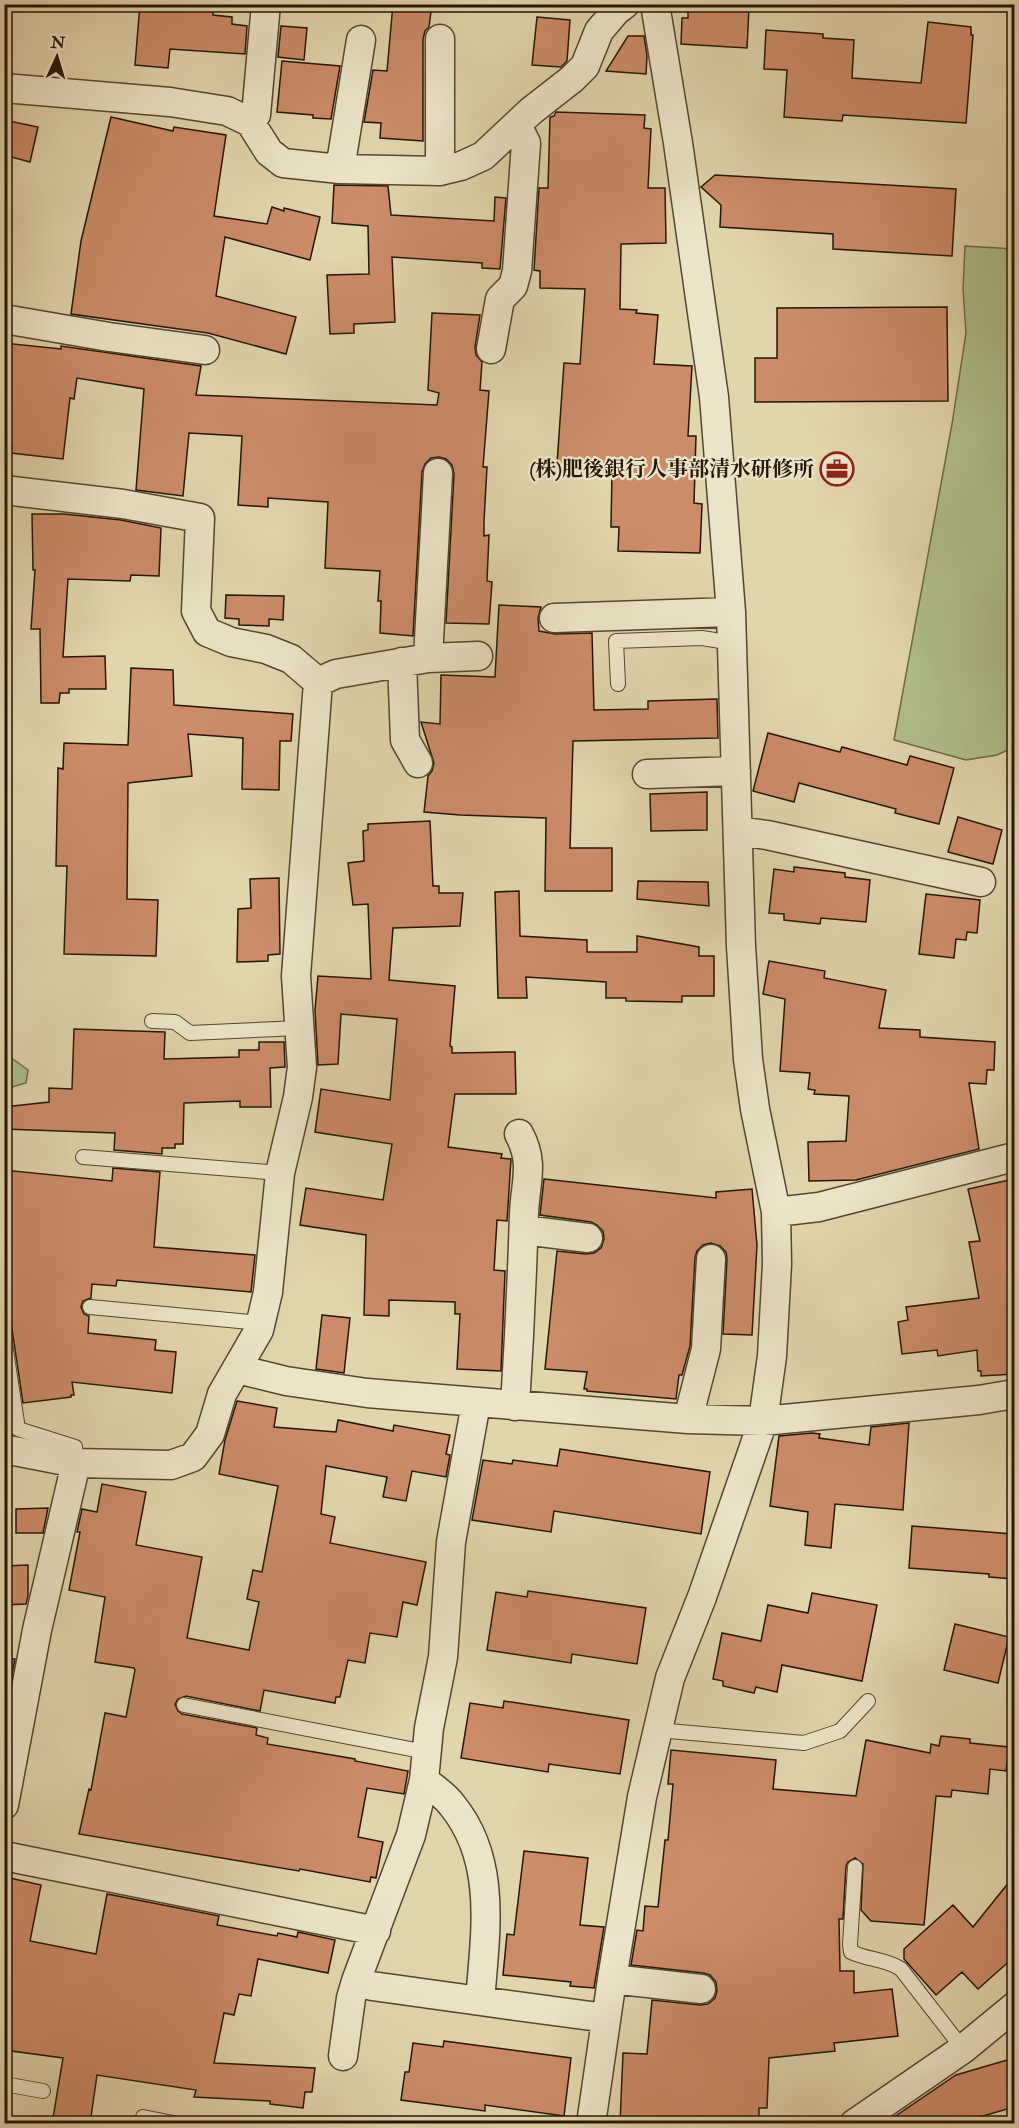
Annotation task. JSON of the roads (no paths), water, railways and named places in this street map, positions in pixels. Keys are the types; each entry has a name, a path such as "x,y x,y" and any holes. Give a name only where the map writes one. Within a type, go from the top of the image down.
{"street":[{"path":"250,122 256,115 266,4"},
{"path":"4,88 170,102 227,111 250,122 269,152 283,163 340,169 440,171 461,166 483,156 531,111 572,79 585,66 598,31 625,4"},
{"path":"591,2124 642,1797 670,1678 702,1596 762,1421 772,1356 777,1264 776,1212 755,1109 748,1059 741,946 733,642 714,397 678,143 655,4"},
{"path":"440,39 440,171"},
{"path":"340,169 361,40"},
{"path":"491,349 500,299 513,286 517,271 526,143 517,125"},
{"path":"4,319 109,337 206,350"},
{"path":"418,763 405,740 438,473"},
{"path":"4,490 123,504 200,518 196,611 207,632 231,642 266,649 291,659 318,682"},
{"path":"554,618 731,612"},
{"path":"318,682 336,674 415,660 477,656"},
{"path":"4,1449 76,1463 171,1465 193,1457 210,1434 222,1394 259,1330 269,1282 280,1173 298,1097 302,1067 296,976 318,682"},
{"path":"647,774 736,771"},
{"path":"738,831 767,835 981,882"},
{"path":"516,1406 529,1165 526,1148 519,1134"},
{"path":"776,1212 819,1207 1014,1157"},
{"path":"524,1230 588,1238"},
{"path":"688,1419 706,1349 711,1259"},
{"path":"237,1370 286,1381 367,1393 688,1419 762,1421 979,1400 1014,1394"},
{"path":"342,2056 356,1981 411,1835 443,1657 451,1542 476,1403"},
{"path":"4,1806 37,1630 76,1463"},
{"path":"425,1766 475,1840 485,1878 486,1920 480,2001"},
{"path":"4,1856 376,1931"},
{"path":"612,1979 701,1989"},
{"path":"356,1981 372,1986 606,2018"},
{"path":"854,2124 963,2049 1014,2007"}],"lane":[{"path":"618,684 616,640 702,638 733,642"},
{"path":"152,1021 175,1022 190,1033 299,1028"},
{"path":"83,1157 280,1173"},
{"path":"90,1307 250,1322 259,1330"},
{"path":"4,1337 18,1429 75,1447 76,1463"},
{"path":"657,1730 804,1743 840,1731 868,1701"},
{"path":"184,1705 425,1766"},
{"path":"855,1868 851,1952 891,1962 901,1969 963,2049"},
{"path":"4,2084 44,2091"},
{"path":"143,2117 178,2124"}],"place":[{"name":"(株)肥後銀行人事部清水研修所","path":"837,469"}]}
